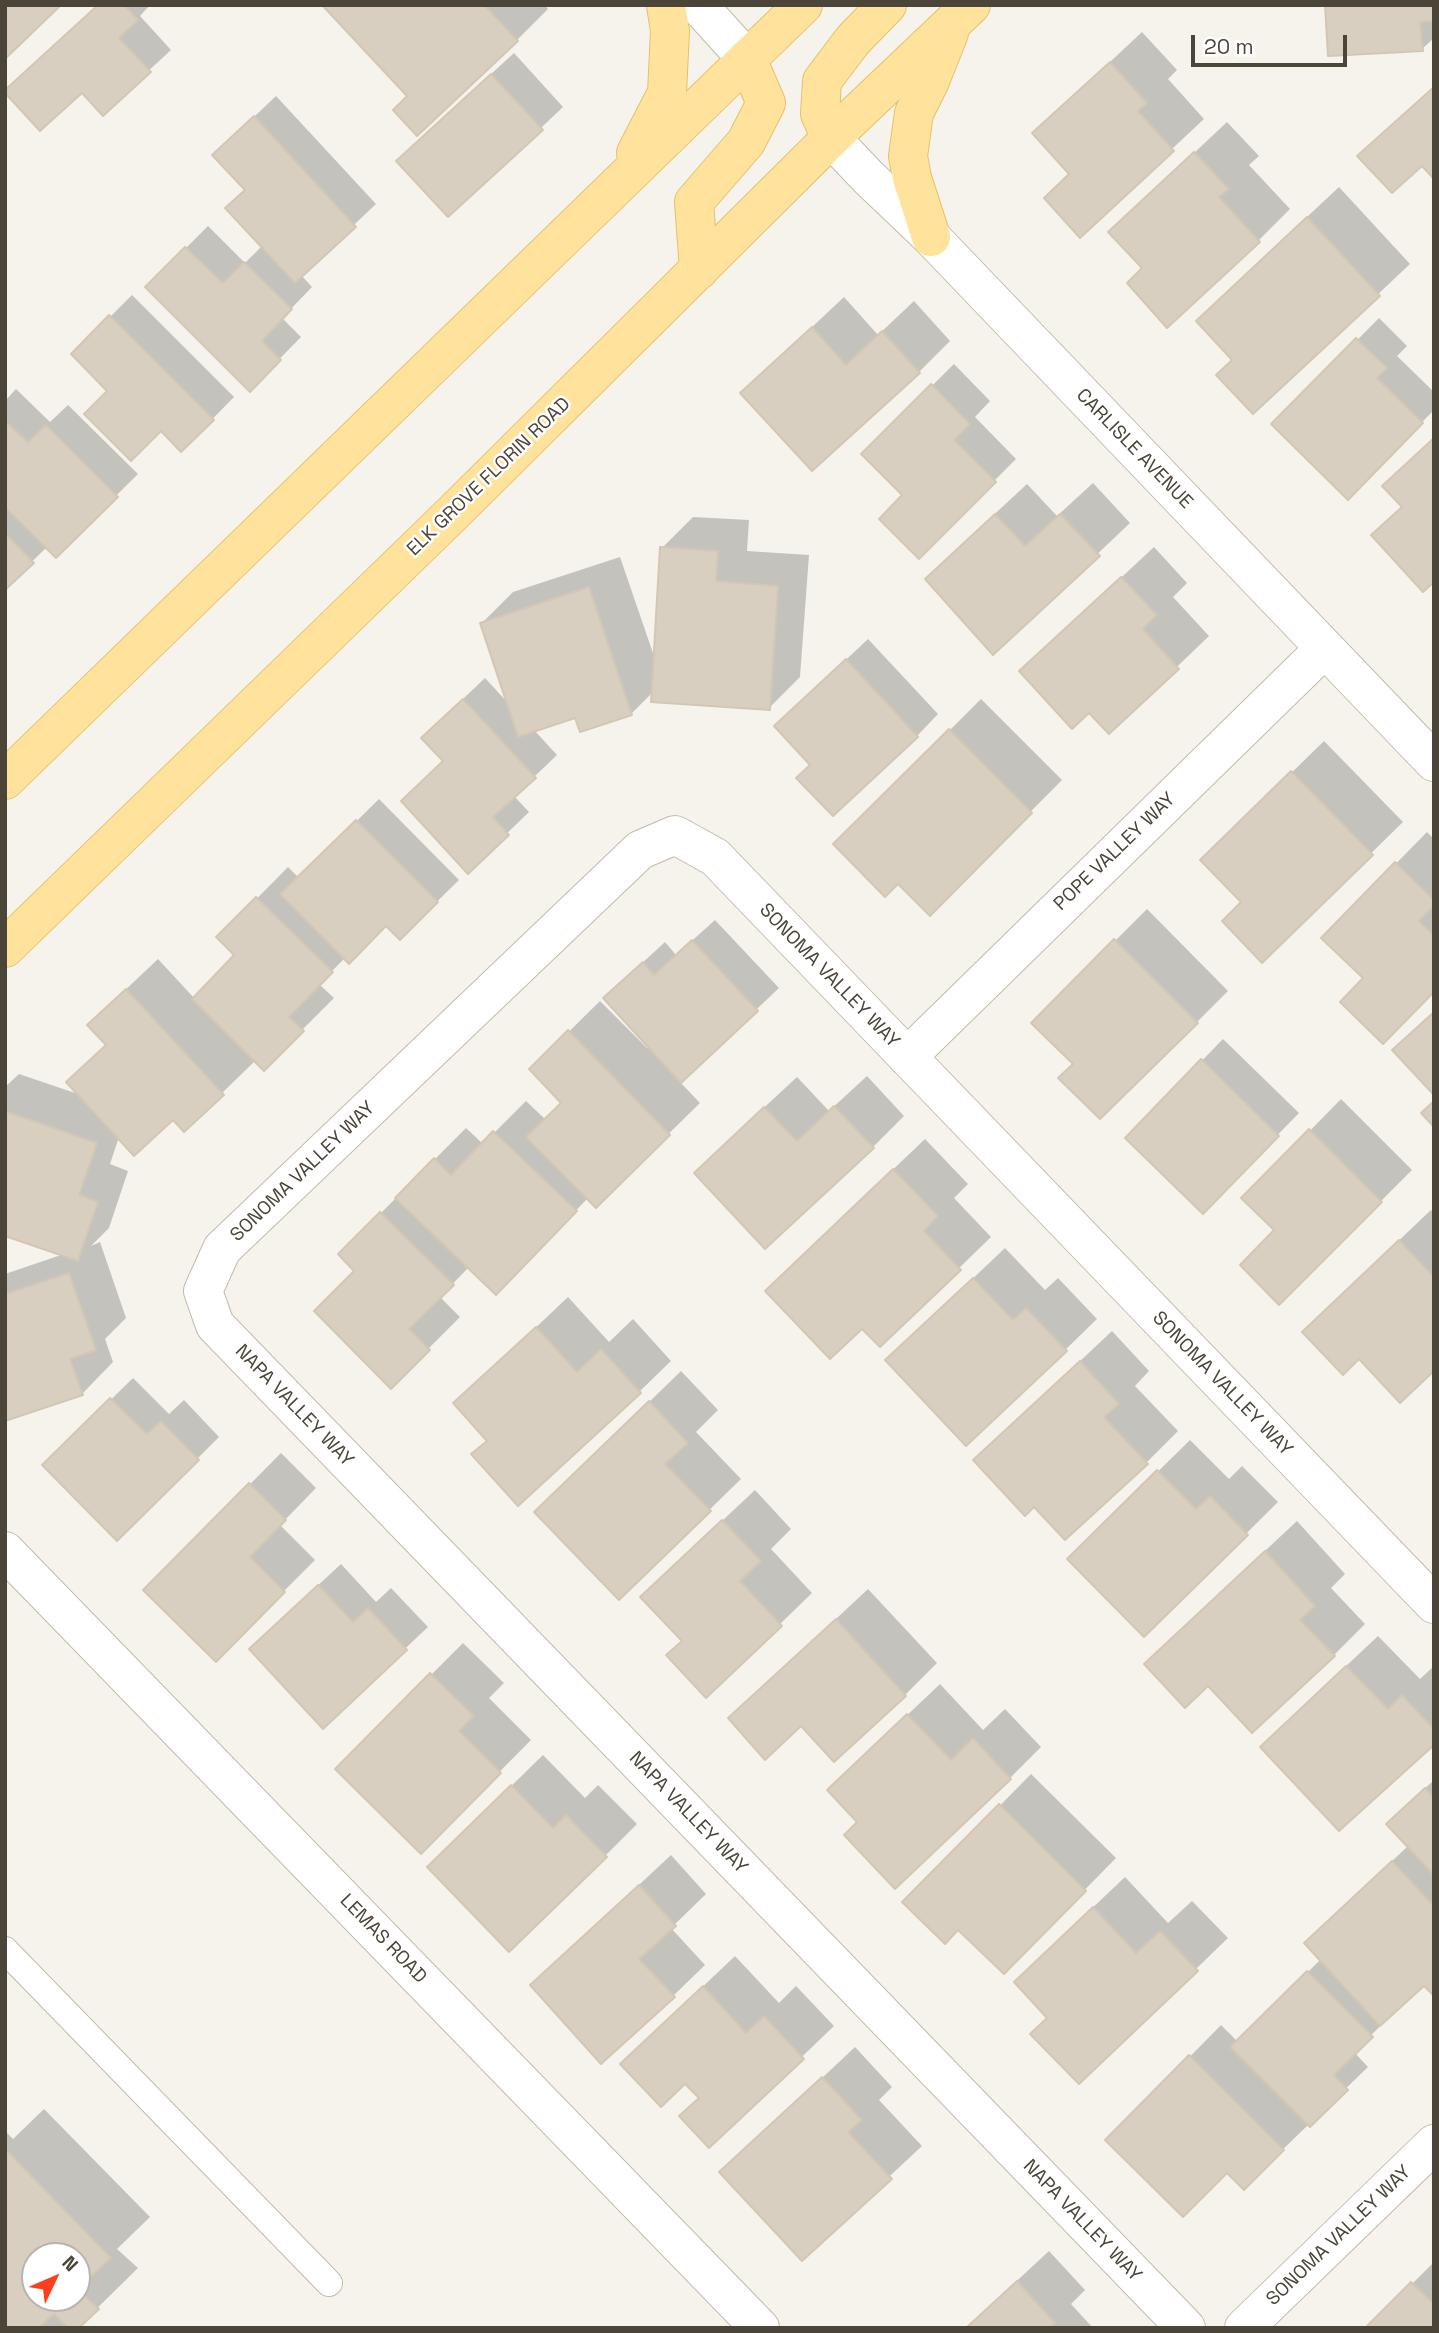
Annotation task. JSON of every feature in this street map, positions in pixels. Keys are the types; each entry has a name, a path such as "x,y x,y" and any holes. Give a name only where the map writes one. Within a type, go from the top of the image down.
{"main road":[{"path":"620,182 667,93 670,31 666,5"},
{"path":"5,780 803,5"},
{"path":"831,138 820,114 822,81 853,40 887,5"},
{"path":"931,237 912,178 908,156 914,113 962,14"},
{"name":"ELK GROVE FLORIN ROAD","path":"5,948 699,271 831,138 962,14"},
{"path":"699,271 694,202 746,142 766,103 747,59"}],"street":[{"path":"698,5 747,59"},
{"name":"CARLISLE AVENUE","path":"831,138 931,237 1434,762"},
{"name":"POPE VALLEY WAY","path":"907,1057 1324,649"},
{"name":"SONOMA VALLEY WAY","path":"203,1291 222,1249 232,1239 640,850 675,835 715,857 1434,1604"},
{"name":"NAPA VALLEY WAY","path":"203,1291 215,1325 1186,2328"},
{"name":"LEMAS ROAD","path":"5,1551 760,2328"},
{"name":"SONOMA VALLEY WAY","path":"1244,2328 1434,2144"}],"lane":[{"path":"5,1950 329,2283"}],"building":[{"path":"5,5 61,5 5,59"},
{"path":"98,5 124,5 138,20 119,38 151,72 103,116 82,93 40,131 5,90"},
{"path":"322,5 484,5 518,41 417,136 393,110 407,96"},
{"path":"1325,5 1434,5 1434,21 1420,22 1423,51 1328,56"},
{"path":"1110,62 1147,103 1138,111 1174,151 1080,238 1044,198 1069,174 1032,133"},
{"path":"491,74 543,130 448,217 396,161"},
{"path":"1434,87 1434,179 1422,166 1392,193 1357,156"},
{"path":"254,116 356,227 295,283 225,208 245,190 212,155"},
{"path":"1194,152 1229,189 1219,197 1260,242 1167,328 1127,283 1142,268 1108,232"},
{"path":"1307,217 1380,296 1253,414 1216,375 1232,360 1196,321"},
{"path":"185,247 223,283 244,262 292,309 262,341 281,360 250,392 145,287"},
{"path":"109,315 214,420 181,452 161,431 131,461 84,414 107,391 71,354"},
{"path":"812,327 846,365 882,331 920,373 812,471 740,393"},
{"path":"1356,338 1387,368 1377,378 1423,423 1348,500 1271,424"},
{"path":"931,384 970,424 954,440 996,482 919,559 879,519 902,495 861,454"},
{"path":"5,421 28,442 46,425 118,497 56,558 5,507"},
{"path":"1434,438 1434,582 1423,592 1371,535 1402,507 1382,486"},
{"path":"995,514 1025,546 1060,514 1100,556 993,655 925,579"},
{"path":"5,533 34,563 5,590"},
{"path":"660,547 718,551 716,581 778,586 770,710 651,702"},
{"path":"1121,577 1157,615 1143,629 1179,669 1109,734 1089,713 1072,729 1019,671"},
{"path":"589,587 632,715 580,732 575,718 518,737 480,623"},
{"path":"846,659 918,737 833,816 796,778 810,765 774,726"},
{"path":"463,699 536,778 493,817 509,835 468,874 401,801 443,761 421,738"},
{"path":"949,729 1032,813 930,916 898,884 885,897 833,844"},
{"path":"1291,771 1373,855 1262,963 1222,921 1241,902 1200,860"},
{"path":"356,820 438,902 400,940 386,926 349,964 280,894"},
{"path":"1395,862 1434,900 1434,906 1419,921 1434,936 1434,992 1383,1044 1340,1002 1363,978 1321,938"},
{"path":"256,897 333,972 289,1017 304,1031 264,1071 192,999 234,955 216,937"},
{"path":"1114,939 1198,1023 1100,1119 1058,1078 1073,1064 1031,1023"},
{"path":"692,940 758,1011 681,1083 603,998 643,962 654,975"},
{"path":"126,989 224,1095 184,1132 173,1120 134,1156 66,1082 106,1045 87,1025"},
{"path":"1434,1012 1434,1095 1392,1050"},
{"path":"568,1030 670,1135 596,1208 526,1137 561,1103 529,1069"},
{"path":"1201,1059 1279,1136 1203,1214 1125,1138"},
{"path":"1434,1101 1434,1127 1421,1113"},
{"path":"834,1106 874,1148 765,1249 694,1173 764,1107 797,1141"},
{"path":"5,1111 97,1143 79,1195 98,1202 78,1261 5,1236"},
{"path":"1309,1129 1382,1202 1279,1305 1240,1265 1274,1230 1241,1198"},
{"path":"493,1131 577,1211 496,1295 395,1198 434,1158 451,1175"},
{"path":"893,1169 938,1216 924,1231 961,1270 880,1347 862,1329 830,1359 765,1291"},
{"path":"380,1212 454,1285 409,1329 430,1350 391,1389 314,1311 354,1271 338,1254"},
{"path":"1399,1240 1434,1277 1434,1371 1400,1403 1359,1359 1343,1375 1302,1332"},
{"path":"69,1273 96,1350 70,1359 83,1395 5,1421 5,1294"},
{"path":"973,1278 1013,1320 1026,1308 1067,1351 966,1446 885,1360"},
{"path":"536,1327 577,1372 601,1349 641,1393 518,1506 471,1454 487,1441 453,1403"},
{"path":"1080,1361 1119,1404 1104,1417 1148,1464 1065,1540 1034,1507 1025,1516 973,1460"},
{"path":"110,1398 147,1434 161,1421 199,1460 117,1541 42,1465"},
{"path":"649,1401 688,1443 665,1464 711,1511 619,1600 534,1512"},
{"path":"1157,1470 1196,1509 1210,1496 1248,1535 1144,1637 1067,1559"},
{"path":"249,1483 286,1520 250,1557 285,1592 216,1662 143,1590"},
{"path":"722,1520 761,1561 740,1581 782,1626 706,1698 666,1655 682,1641 640,1597"},
{"path":"1265,1551 1315,1606 1300,1620 1335,1656 1252,1733 1208,1686 1185,1708 1144,1664"},
{"path":"318,1585 353,1622 368,1608 407,1650 323,1729 249,1649"},
{"path":"836,1619 906,1696 834,1762 801,1726 765,1760 728,1718"},
{"path":"1346,1666 1388,1709 1402,1695 1434,1729 1434,1745 1339,1831 1260,1747"},
{"path":"430,1673 474,1716 459,1731 501,1773 421,1854 335,1769"},
{"path":"907,1714 951,1760 973,1738 1011,1779 895,1889 844,1835 857,1822 827,1790"},
{"path":"511,1785 553,1828 566,1815 607,1857 509,1952 427,1867"},
{"path":"1425,1788 1434,1798 1434,1875 1386,1824"},
{"path":"999,1804 1086,1891 1004,1974 958,1930 945,1944 902,1902"},
{"path":"1392,1861 1434,1906 1434,1996 1424,1986 1380,2026 1304,1943"},
{"path":"639,1885 676,1926 639,1959 675,1997 601,2064 530,1985"},
{"path":"1093,1907 1136,1953 1160,1931 1198,1971 1079,2084 1030,2034 1047,2018 1014,1982"},
{"path":"1307,1971 1373,2037 1334,2075 1348,2090 1310,2127 1230,2047"},
{"path":"703,1986 746,2033 764,2016 804,2059 709,2148 679,2116 699,2098 685,2084 661,2107 620,2064"},
{"path":"1189,2055 1284,2150 1244,2190 1227,2173 1183,2217 1105,2140"},
{"path":"822,2077 862,2120 848,2132 892,2179 802,2261 719,2172"},
{"path":"5,2149 111,2258 91,2276 91,2242 21,2242 21,2312 91,2312 91,2302 99,2309 79,2328 68,2328 54,2314 38,2328 5,2328"},
{"path":"1017,2281 1055,2323 1050,2328 966,2328"},
{"path":"1411,2282 1434,2304 1434,2328 1369,2328 1367,2326"}]}
